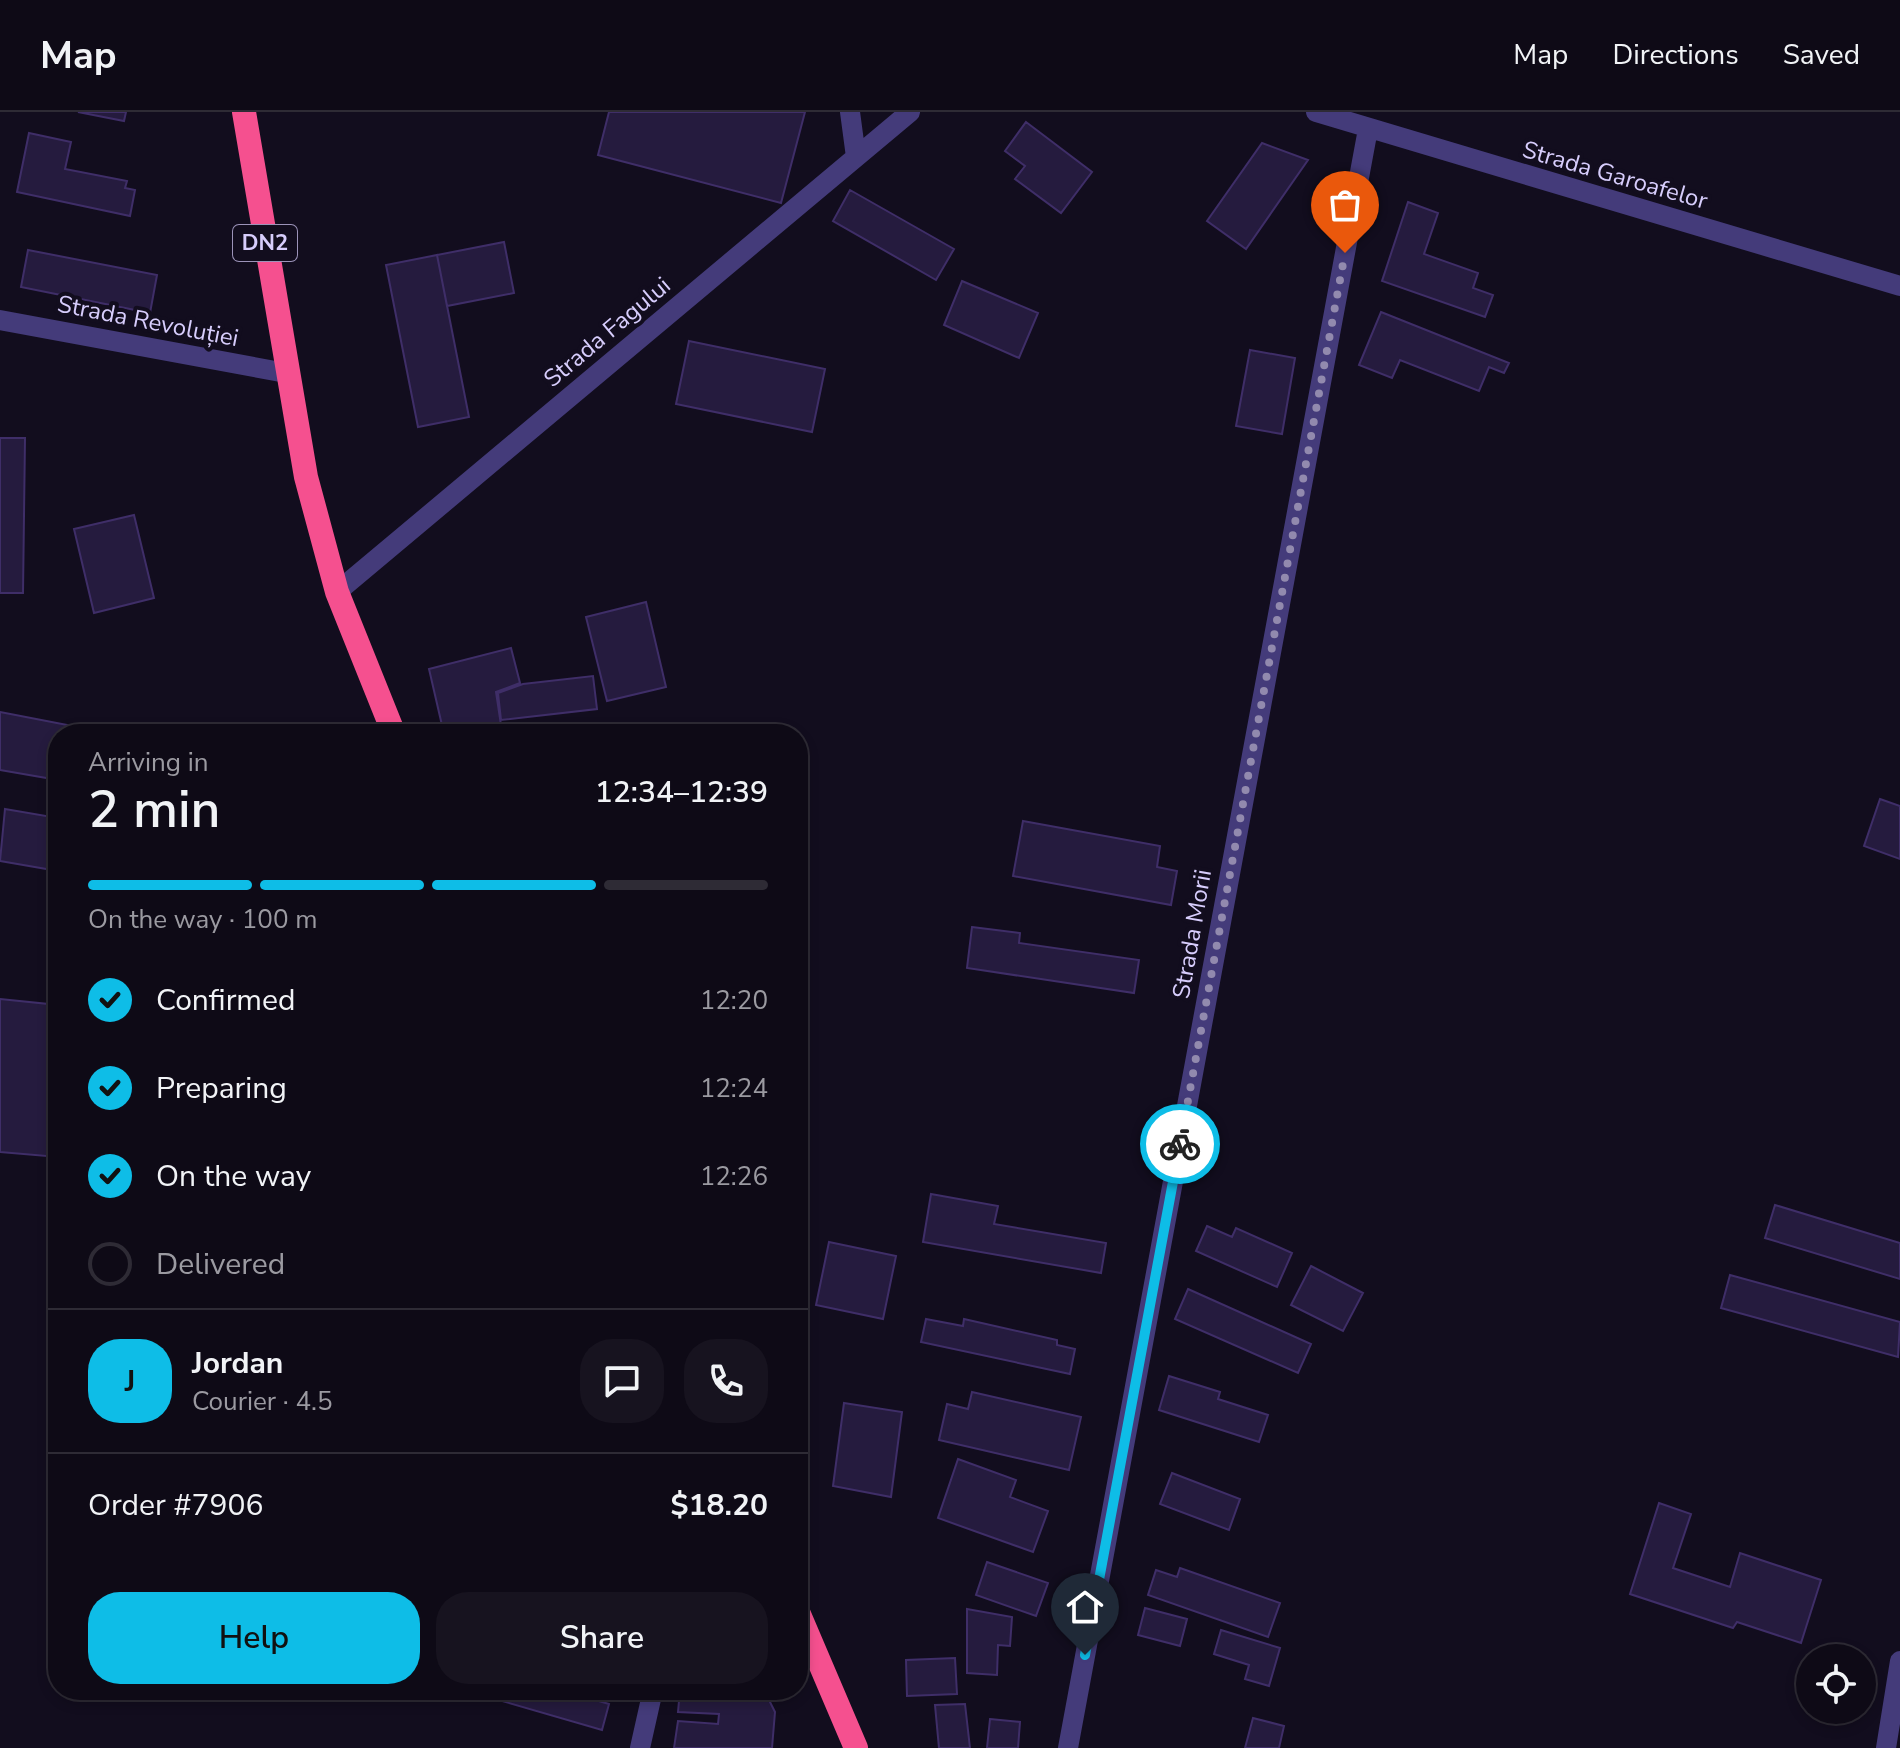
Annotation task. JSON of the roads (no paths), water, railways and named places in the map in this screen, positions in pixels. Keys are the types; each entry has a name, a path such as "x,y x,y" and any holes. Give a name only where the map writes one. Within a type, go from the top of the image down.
{"highway":[{"name":"DN2","path":"244,112 306,477 337,592 390,724"},
{"path":"808,1635 856,1748"}],"street":[{"path":"850,112 856,157"},
{"name":"Strada Fagului","path":"337,592 910,112"},
{"name":"Strada Garoafelor","path":"1316,112 1900,286"},
{"name":"Strada Morii","path":"1068,1748 1368,129"},
{"name":"Strada Revoluției","path":"0,320 286,373"},
{"path":"1886,1748 1900,1661"},
{"path":"640,1748 651,1700"}]}
